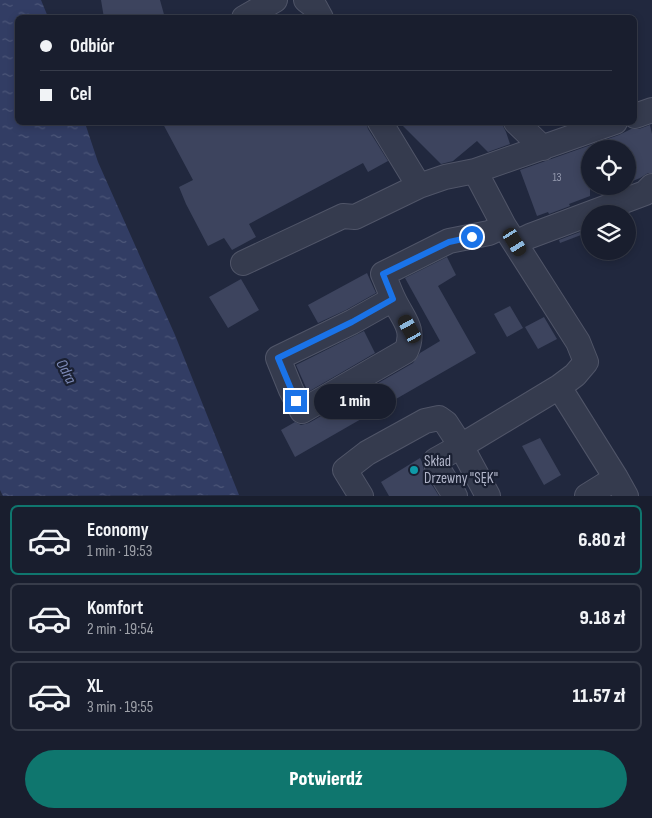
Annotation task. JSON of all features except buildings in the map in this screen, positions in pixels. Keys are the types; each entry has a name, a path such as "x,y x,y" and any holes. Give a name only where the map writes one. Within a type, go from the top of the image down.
{"lane":[{"path":"249,15 275,0"},
{"path":"306,0 315,7 319,15"},
{"path":"637,115 652,110"},
{"path":"382,125 418,186"},
{"path":"519,125 543,148"},
{"path":"243,263 342,216 355,217 418,186 445,177 475,172 605,125"},
{"path":"455,496 437,467 436,460 559,387 575,375 586,362 578,342 510,234 475,172"},
{"path":"393,299 352,322 278,358 302,411 406,352 411,342 410,329 393,299 383,274 449,242 489,233 530,236 645,194 652,186"},
{"path":"559,387 621,487 588,496"},
{"path":"361,496 345,470 367,453 425,421 438,418 446,423 461,446 488,496"}],"water":[{"name":"Odra","path":"0,0 41,0 47,15 15,15 15,125 86,125 98,162 175,335 239,495 3,496 0,490"}],"place":[{"name":"Skład Drzewny \"SĘK\"","path":"414,470"}],"route":[{"path":"296,401 278,358 352,322 393,299 383,274 449,242 472,237"}]}
